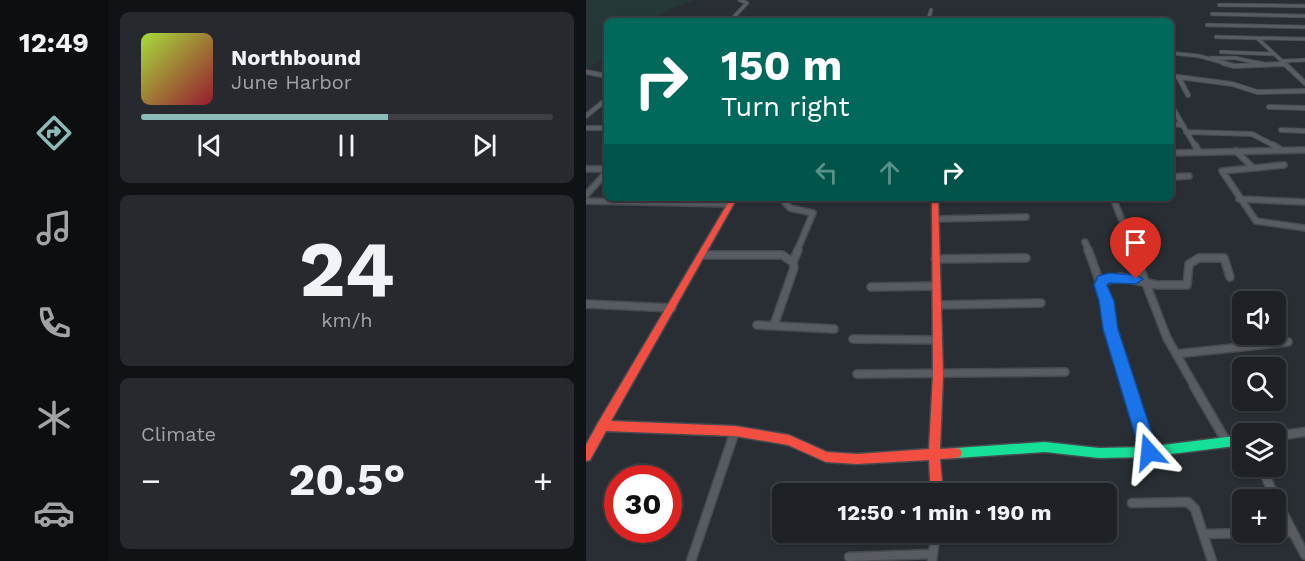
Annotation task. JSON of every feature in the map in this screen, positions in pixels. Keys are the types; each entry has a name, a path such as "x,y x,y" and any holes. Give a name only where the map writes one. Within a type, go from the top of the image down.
{"street":[{"path":"733,18 747,3 740,0"},
{"path":"1219,5 1304,6"},
{"path":"929,18 931,10"},
{"path":"1212,14 1304,16"},
{"path":"1207,25 1304,27"},
{"path":"1216,37 1304,39"},
{"path":"1257,38 1304,83"},
{"path":"1174,52 1208,58 1234,66 1259,66 1304,60"},
{"path":"1221,52 1274,54"},
{"path":"1208,58 1236,58 1262,64"},
{"path":"586,72 604,76"},
{"path":"586,78 592,74"},
{"path":"1174,77 1232,84 1257,92 1304,91"},
{"path":"1179,78 1188,95"},
{"path":"586,116 604,102"},
{"path":"1269,107 1304,108"},
{"path":"1174,110 1199,152"},
{"path":"1174,124 1182,125"},
{"path":"586,128 604,128"},
{"path":"1281,130 1304,131"},
{"path":"1186,132 1252,134 1260,136 1281,150"},
{"path":"1174,153 1304,150"},
{"path":"1236,151 1252,166"},
{"path":"1284,165 1252,166 1222,171 1254,219 1260,223 1304,228"},
{"path":"586,169 604,170"},
{"path":"586,195 604,174"},
{"path":"1174,177 1189,176"},
{"path":"1239,199 1304,202"},
{"path":"586,201 732,201 586,456"},
{"path":"774,325 794,268 793,262 813,213 790,208 784,201"},
{"path":"935,201 938,375 934,452 936,483"},
{"path":"1114,201 1144,283 1176,354 1226,441"},
{"path":"935,219 1026,217"},
{"path":"1085,242 1101,282 1111,329 1149,452"},
{"path":"702,255 782,255 793,262"},
{"path":"935,259 1026,258"},
{"path":"1101,282 1120,277 1165,286 1187,285 1189,283 1189,264 1199,258 1224,258 1230,277"},
{"path":"871,287 935,286"},
{"path":"936,304 1041,303"},
{"path":"586,304 672,308"},
{"path":"757,324 834,329"},
{"path":"853,339 937,340"},
{"path":"1176,354 1288,342"},
{"path":"858,374 1065,372"},
{"path":"602,426 735,431 789,440 826,457 857,459 934,452 1045,447 1099,453 1149,452 1210,446 1232,441"},
{"path":"691,561 735,431"},
{"path":"1286,435 1304,432"},
{"path":"1132,503 1188,502 1195,509 1212,561"},
{"path":"1286,521 1304,555"},
{"path":"1203,534 1291,532"},
{"path":"849,557 932,558 934,543"}],"shaded area":[{"path":"586,0 695,0 668,10 656,18 604,18 604,57 586,70"}],"traffic: fast":[{"path":"956,453 1045,447 1099,453 1147,452 1232,441"}],"traffic: jam":[{"path":"586,456 732,201"},
{"path":"935,201 938,375 934,452 936,483"},
{"path":"602,426 735,431 789,440 826,457 857,459 956,453"}],"route":[{"path":"1136,279 1120,277 1103,279 1100,285 1106,301 1111,329 1149,452"}]}
